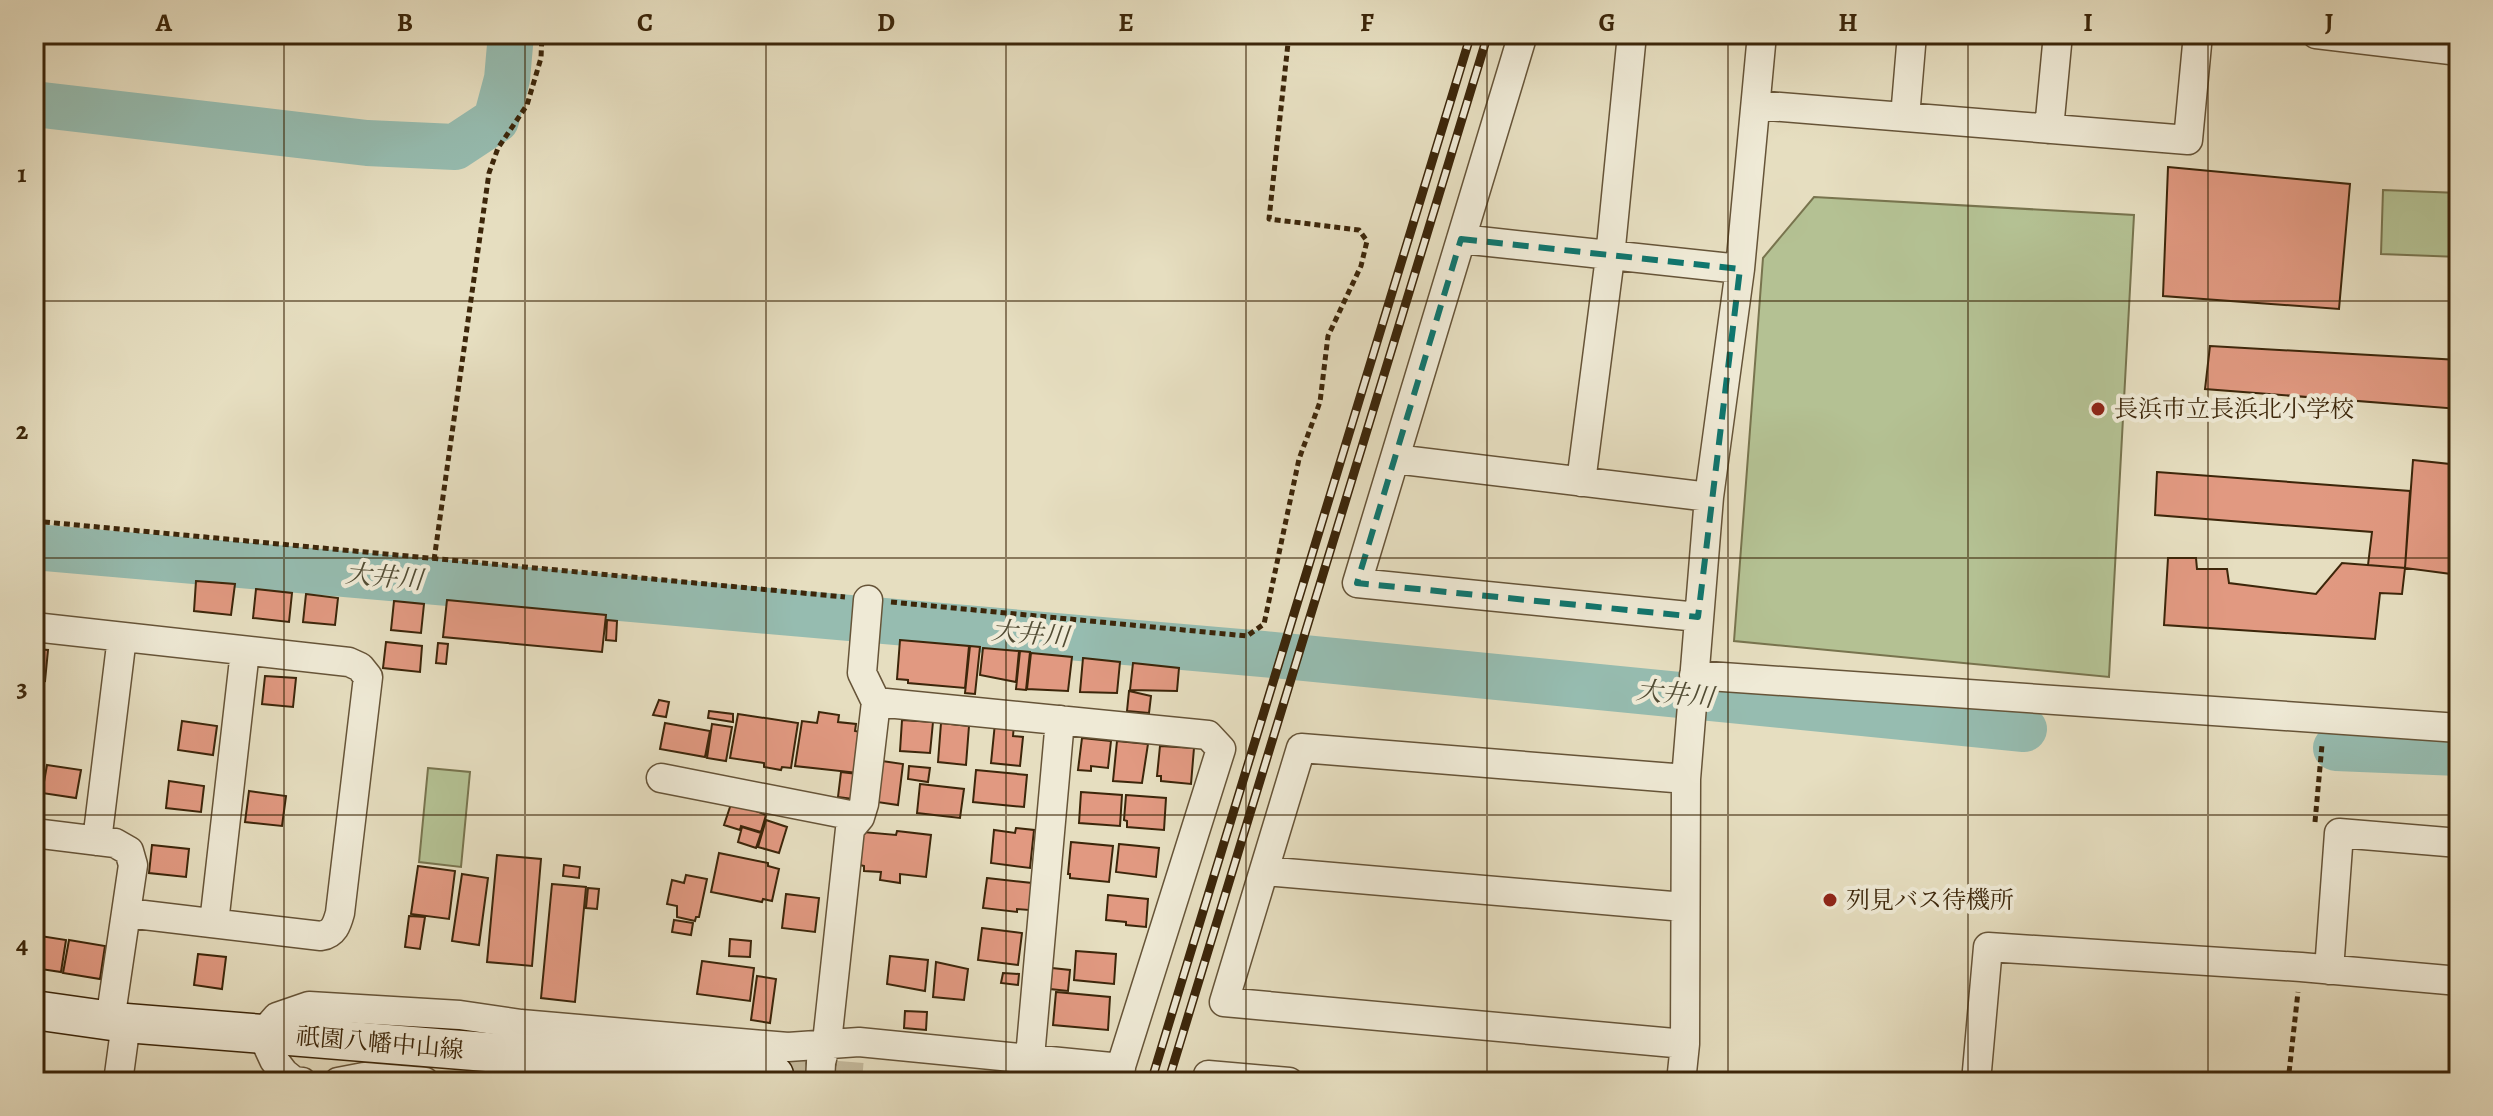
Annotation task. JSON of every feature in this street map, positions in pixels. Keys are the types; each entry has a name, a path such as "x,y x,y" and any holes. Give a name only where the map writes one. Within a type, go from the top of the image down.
{"main road":[{"name":"祇園八幡中山線","path":"34,1010 118,1022 774,1075"}],"street":[{"path":"1523,34 1357,583 1698,617"},
{"path":"1581,482 1610,257 1632,34"},
{"path":"1681,1082 1685,1044 1686,779 1692,689 1709,497 1740,269 1762,34"},
{"path":"1905,117 1912,34"},
{"path":"2049,129 2058,34"},
{"path":"1756,105 2188,140 2198,34"},
{"path":"2329,35 2459,51"},
{"path":"1461,239 1740,269"},
{"path":"1395,459 1709,497"},
{"path":"822,1063 850,829 860,817 864,804 876,702 862,673 867,613"},
{"path":"34,627 349,662 364,671 368,682 340,913 334,929 321,936 127,913"},
{"path":"97,841 122,637"},
{"path":"214,923 245,651"},
{"path":"1692,689 2459,728"},
{"path":"822,1063 859,1042 1030,1057 1118,1075 1221,749 1208,735 876,702"},
{"path":"1030,1057 1060,720"},
{"path":"1685,1044 1224,1002 1301,748 1686,779"},
{"path":"661,778 860,817"},
{"path":"34,833 122,845 131,855 133,865 118,1022 118,1082"},
{"path":"2329,970 2339,833 2459,843"},
{"path":"1264,871 1684,907"},
{"path":"1976,1082 1988,947 2459,981"},
{"path":"302,1082 294,1081 274,1060 268,1047 268,1034 270,1025 277,1017 309,1006 460,1015 521,1024 788,1047 822,1063"},
{"path":"1206,1082 1208,1075 1289,1082"},
{"path":"338,1082 364,1077 425,1082"}],"path":[{"path":"434,560 489,173 498,148 527,105 541,58 542,34"},
{"path":"34,521 434,560 867,613 1247,636 1264,624 1299,459 1320,402 1328,336 1361,266 1367,241 1359,230 1269,219 1289,34"}],"highlighted area":[{"path":"1461,239 1740,269 1698,617 1357,583"}],"green space":[{"path":"2383,190 2459,193 2459,257 2381,254"},
{"path":"1814,197 2134,215 2109,677 1734,641 1763,258"},
{"path":"428,768 470,772 461,867 419,862"}],"building":[{"path":"2168,167 2350,184 2339,309 2163,296"},
{"path":"2210,346 2459,360 2459,409 2205,389"},
{"path":"2413,460 2459,465 2459,575 2405,568"},
{"path":"2157,472 2410,491 2405,568 2368,565 2372,532 2155,515"},
{"path":"2168,558 2196,558 2197,569 2227,569 2229,583 2316,594 2342,563 2405,568 2402,594 2380,593 2375,639 2164,625"},
{"path":"196,581 235,584 231,615 194,611"},
{"path":"256,589 292,593 289,622 253,618"},
{"path":"306,594 338,598 335,625 303,622"},
{"path":"447,600 606,615 602,652 443,637"},
{"path":"394,601 424,604 421,633 391,630"},
{"path":"607,620 617,621 616,641 606,640"},
{"path":"900,640 969,646 965,688 908,683 908,680 897,679"},
{"path":"386,642 422,646 420,672 383,668"},
{"path":"438,643 448,644 446,664 436,663"},
{"path":"970,646 980,647 975,694 965,693"},
{"path":"983,648 1019,651 1016,682 980,675"},
{"path":"34,649 48,650 45,681 34,679"},
{"path":"1020,651 1030,652 1026,690 1016,689"},
{"path":"1031,653 1072,657 1068,691 1027,689"},
{"path":"1083,658 1120,662 1117,693 1080,692"},
{"path":"1133,663 1179,668 1177,691 1130,690"},
{"path":"265,676 296,678 293,707 262,704"},
{"path":"1129,691 1151,696 1149,713 1127,711"},
{"path":"659,700 669,702 666,717 653,715"},
{"path":"709,711 733,714 733,722 708,718"},
{"path":"819,712 839,715 838,722 856,724 855,731 860,732 858,773 795,766 802,721 817,723"},
{"path":"738,714 798,723 791,768 782,767 781,770 764,767 764,763 730,758"},
{"path":"902,720 933,722 930,753 900,751"},
{"path":"182,721 217,726 213,755 178,750"},
{"path":"665,723 710,731 705,757 660,749"},
{"path":"941,723 969,726 966,765 938,762"},
{"path":"995,723 1014,725 1013,736 1023,737 1020,766 991,763"},
{"path":"712,724 732,727 726,761 707,758"},
{"path":"1082,738 1111,741 1108,768 1091,766 1091,771 1078,770"},
{"path":"1117,741 1148,744 1142,783 1113,781"},
{"path":"1160,746 1194,748 1191,784 1161,781 1161,776 1157,776"},
{"path":"882,761 903,764 898,805 877,802"},
{"path":"47,765 81,770 76,798 42,793"},
{"path":"909,766 930,768 928,782 908,779"},
{"path":"976,770 1027,775 1024,807 973,802"},
{"path":"841,772 857,774 853,799 838,797"},
{"path":"169,781 204,786 201,812 166,808"},
{"path":"920,784 964,789 960,818 917,813"},
{"path":"249,791 286,796 282,826 245,822"},
{"path":"1081,792 1122,795 1120,826 1079,823"},
{"path":"734,795 759,803 756,811 766,815 761,832 724,825"},
{"path":"1126,795 1166,798 1164,830 1127,827 1124,820"},
{"path":"766,820 787,827 779,853 758,847"},
{"path":"742,827 761,833 756,848 738,842"},
{"path":"1016,828 1034,830 1030,868 991,863 994,830 1015,833"},
{"path":"897,831 931,835 926,877 900,874 900,883 880,880 881,872 864,871 864,866 860,865 863,832 896,835"},
{"path":"1071,842 1113,846 1109,882 1070,878"},
{"path":"1119,844 1159,848 1156,877 1116,872"},
{"path":"152,845 189,849 186,877 149,873"},
{"path":"719,853 768,863 768,866 779,869 772,901 763,899 762,902 711,892"},
{"path":"497,855 541,859 532,966 487,962"},
{"path":"564,865 580,867 579,878 563,876"},
{"path":"418,866 455,871 449,919 411,914"},
{"path":"462,874 488,878 479,945 452,941"},
{"path":"686,875 707,879 699,917 695,921 677,917 677,906 667,904 672,880 684,883"},
{"path":"987,878 1032,883 1029,910 1017,909 1017,912 983,908"},
{"path":"552,884 586,887 575,1002 541,998"},
{"path":"588,888 599,889 597,909 586,908"},
{"path":"786,894 819,898 815,932 782,928"},
{"path":"1108,895 1148,899 1146,927 1106,920"},
{"path":"409,916 425,917 420,949 405,947"},
{"path":"674,920 693,923 691,935 672,932"},
{"path":"982,928 1022,933 1018,965 978,960"},
{"path":"34,935 66,940 61,972 34,968"},
{"path":"730,939 751,941 750,957 729,956"},
{"path":"69,940 105,946 100,979 63,973"},
{"path":"1076,951 1116,954 1114,984 1074,980"},
{"path":"198,954 226,957 222,989 194,985"},
{"path":"890,956 928,960 925,991 887,984"},
{"path":"702,961 754,968 750,1001 697,994"},
{"path":"936,962 968,969 964,1000 933,997"},
{"path":"1052,968 1070,970 1068,991 1050,989"},
{"path":"1003,973 1019,974 1018,985 1001,983"},
{"path":"757,976 776,979 770,1023 751,1020"},
{"path":"1056,992 1110,997 1108,1030 1053,1025"},
{"path":"905,1011 927,1012 926,1030 904,1028"},
{"path":"2334,1073 2429,1081 2429,1082 2333,1082"}],"waterway":[{"path":"34,104 367,143 455,147 496,120 507,79 511,34"},
{"name":"大井川","path":"34,547 1263,654 2024,729"},
{"name":"大井川","path":"2336,748 2459,753"}],"tunnel":[{"path":"774,1075 862,1082"}],"railway":[{"path":"1151,1082 1471,34"},
{"path":"1168,1082 1488,34"}],"place":[{"name":"長浜市立長浜北小学校","path":"2098,409"},
{"name":"列見バス待機所","path":"1830,900"}]}
